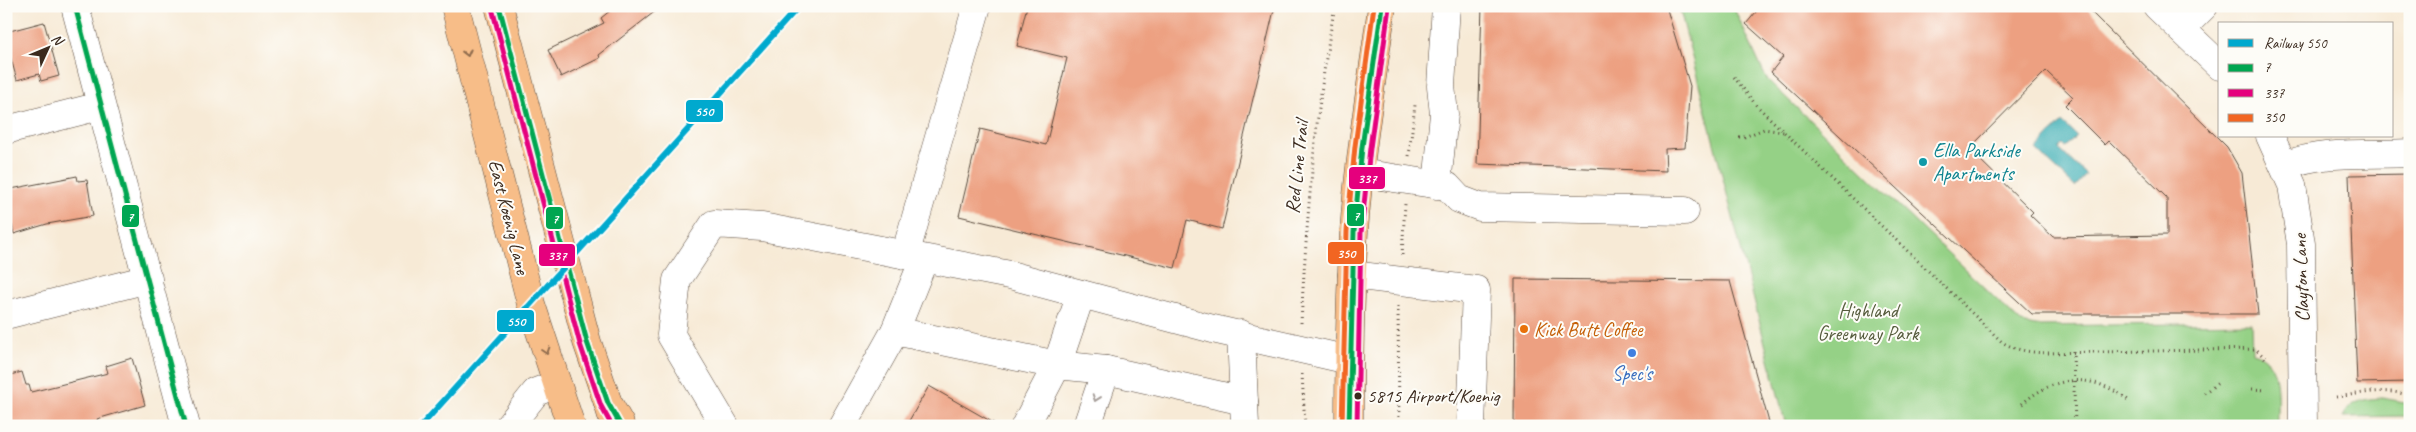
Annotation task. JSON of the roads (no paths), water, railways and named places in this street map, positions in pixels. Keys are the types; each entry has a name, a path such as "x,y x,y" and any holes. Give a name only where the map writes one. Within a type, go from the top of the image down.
{"main road":[{"name":"East Koenig Lane","path":"454,6 531,304 571,426"},
{"path":"499,6 587,342 611,414 621,426"},
{"path":"1349,426 1352,275 1360,172 1382,6"}],"street":[{"path":"75,6 186,426"},
{"path":"842,426 895,331 977,6"},
{"path":"1437,185 1444,114 1441,86 1446,6"},
{"path":"2157,6 2218,64"},
{"path":"2181,29 2204,6"},
{"path":"6,130 100,106"},
{"name":"Clayton Lane","path":"2271,138 2292,185 2301,244 2303,426"},
{"path":"2284,166 2300,160 2322,156 2410,153"},
{"path":"1360,172 1447,186 1459,199 1480,207 1686,211"},
{"path":"725,426 671,335 677,280 714,224 762,227 1010,275 1213,329 1349,360"},
{"path":"1352,275 1476,290 1471,426"},
{"path":"6,315 148,279"},
{"path":"1025,426 1057,366 1081,294"},
{"path":"895,331 1057,366 1106,370 1244,414 1241,334"},
{"path":"1087,426 1106,370"},
{"path":"509,426 536,392 557,384"}],"water":[{"path":"2062,122 2077,136 2066,147 2063,145 2059,149 2086,175 2075,187 2036,150"}],"rail line":[{"name":"550","path":"421,426 799,6"}],"place":[{"name":"Ella Parkside Apartments","path":"1923,162"},
{"name":"Kick Butt Coffee","path":"1524,329"},
{"name":"Spec's","path":"1632,353"},
{"name":"5815 Airport/Koenig","path":"1358,396"}],"park label":[{"name":"Highland Greenway Park","path":"1868,322"}]}
